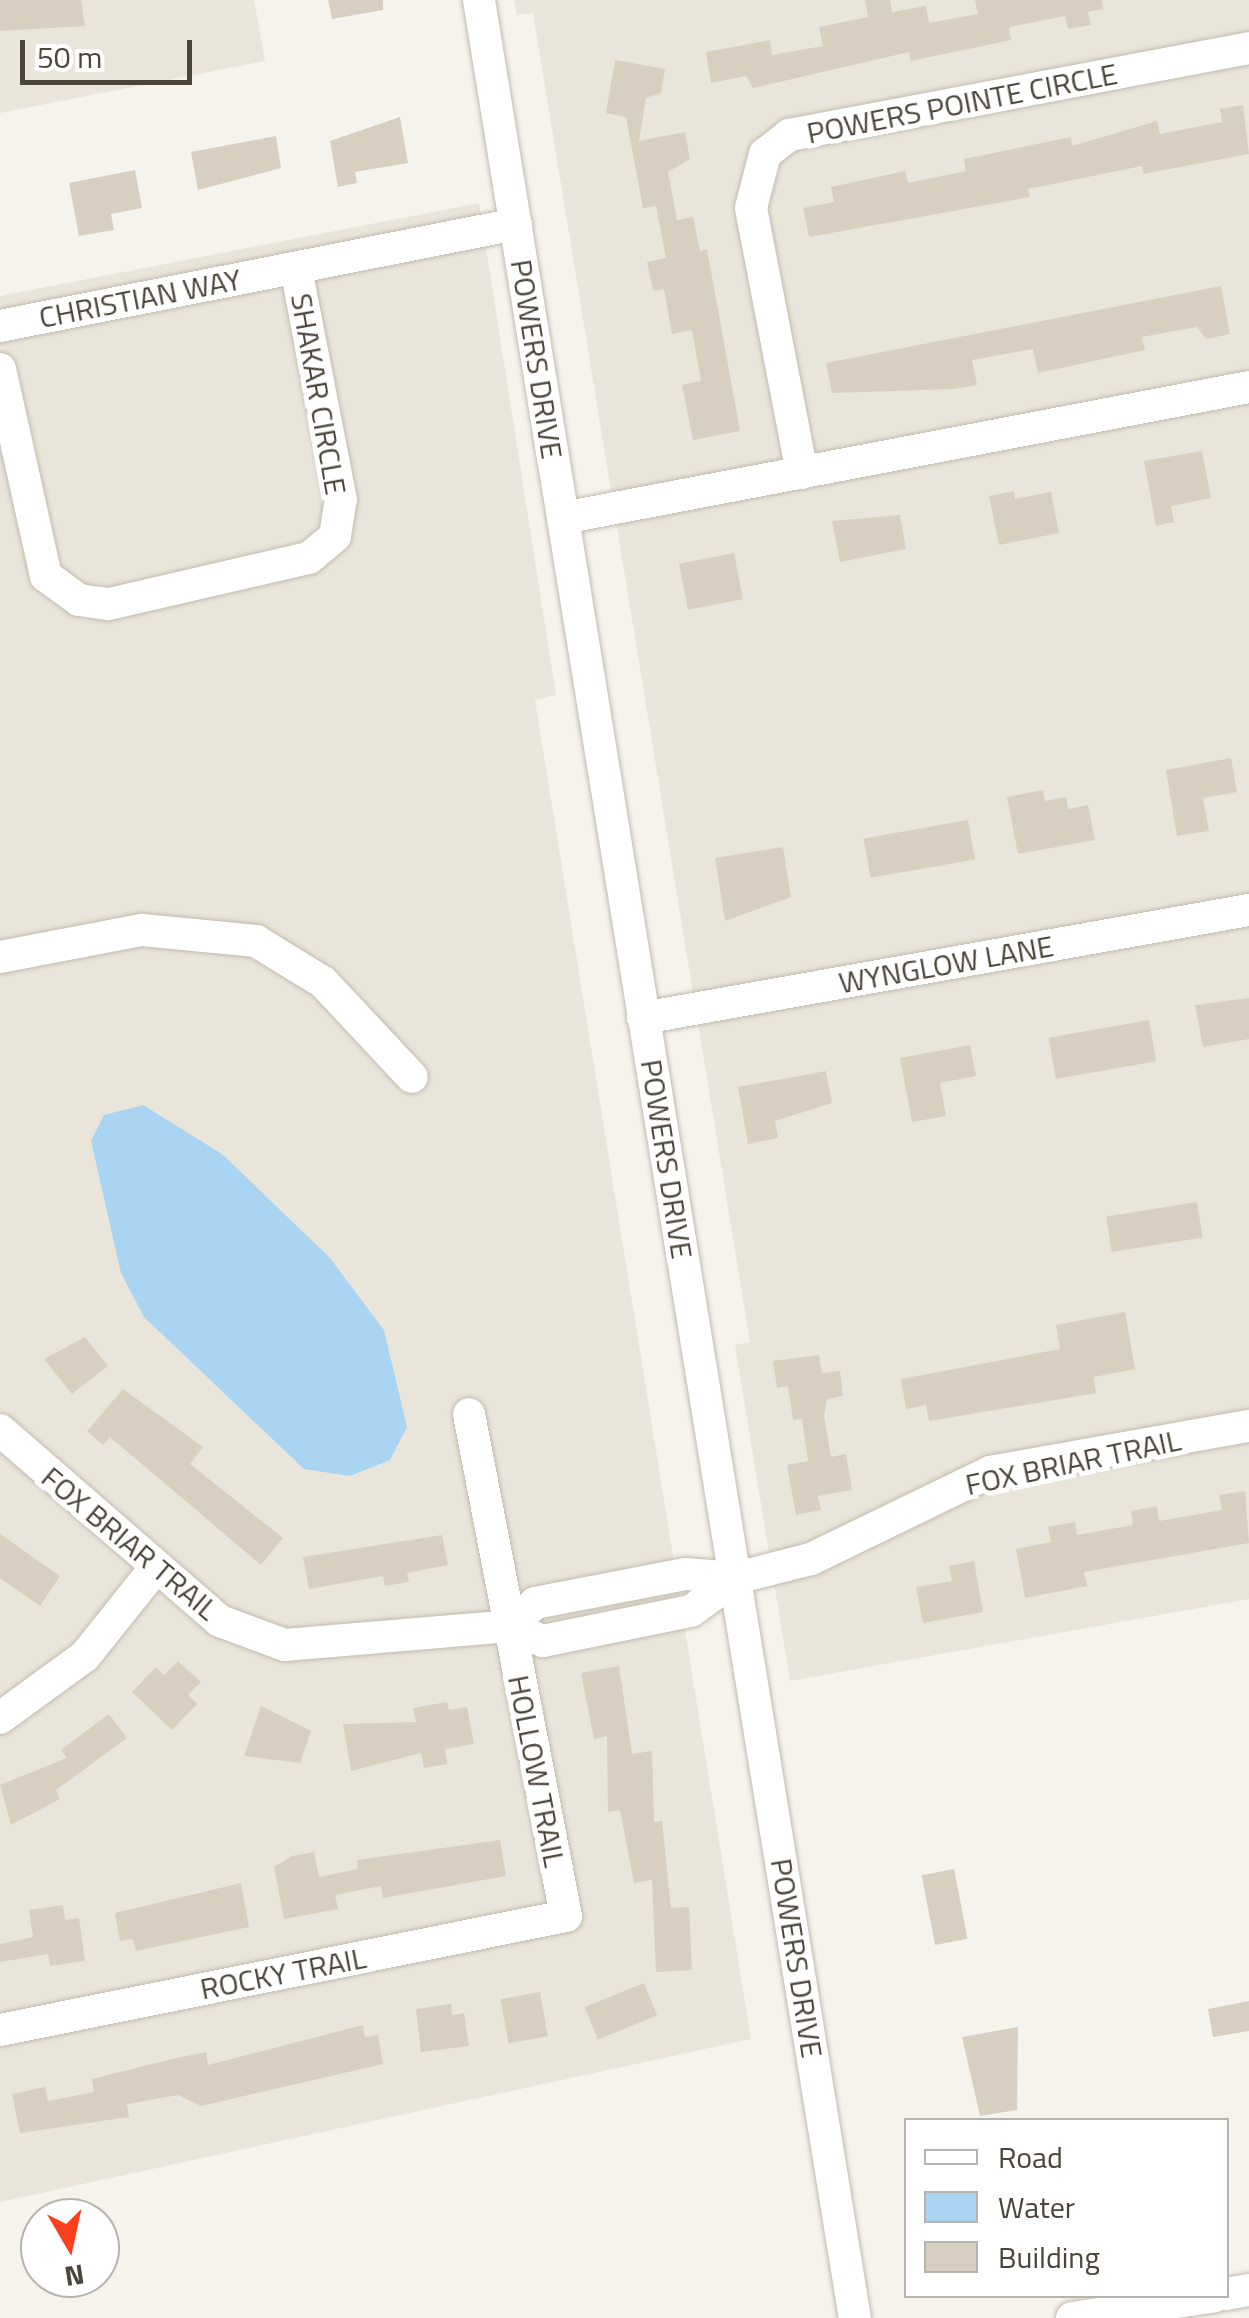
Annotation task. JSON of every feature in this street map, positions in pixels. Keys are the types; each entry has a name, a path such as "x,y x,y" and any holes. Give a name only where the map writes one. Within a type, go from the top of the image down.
{"street":[{"name":"POWERS DRIVE","path":"479,0 855,2318"},
{"name":"POWERS POINTE CIRCLE","path":"802,473 752,208 765,154 789,135 1249,48"},
{"name":"CHRISTIAN WAY","path":"0,326 516,224"},
{"name":"SHAKAR CIRCLE","path":"0,369 46,576 79,600 109,604 309,558 335,536 342,500 296,268"},
{"path":"563,518 1249,387"},
{"name":"WYNGLOW LANE","path":"643,1018 1249,910"},
{"path":"0,958 142,930 256,941 322,982 412,1077"},
{"name":"HOLLOW TRAIL","path":"469,1414 566,1916"},
{"name":"FOX BRIAR TRAIL","path":"0,1430 220,1621 285,1645 509,1626 543,1642 692,1611 736,1578 811,1559 913,1502 990,1472 1249,1426"},
{"path":"0,1718 85,1656 156,1567"},
{"name":"ROCKY TRAIL","path":"0,2030 566,1916"},
{"path":"1072,2318 1203,2298"}],"shaded area":[{"path":"0,0 254,0 265,61 0,113"},
{"path":"514,0 1249,0 1249,1599 790,1681 735,1345 750,1342 533,13 517,15"},
{"path":"479,203 556,695 535,700 751,2039 0,2202 0,296"}],"water":[{"path":"143,1105 222,1154 330,1258 384,1330 407,1427 390,1460 350,1476 304,1469 144,1317 121,1273 91,1141 104,1115"}],"building":[{"path":"0,0 81,0 85,26 0,31"},
{"path":"328,0 383,0 383,10 332,19"},
{"path":"865,0 890,0 892,12 926,6 929,23 978,14 975,0 1102,0 1103,9 1088,12 1091,25 1068,29 1065,16 1009,27 1011,40 911,61 909,52 753,88 746,76 711,83 706,52 770,40 772,55 823,46 819,27 868,17"},
{"path":"615,60 665,69 661,93 646,98 639,141 685,132 690,159 668,172 677,220 693,217 700,251 707,249 740,431 693,440 682,385 701,381 692,330 672,334 664,289 653,291 647,262 666,258 656,206 643,208 626,117 606,113"},
{"path":"1243,105 1249,154 1143,174 1142,166 1028,189 1030,197 809,237 803,208 834,202 831,187 905,171 908,183 966,171 964,159 1071,137 1072,146 1157,121 1160,134 1222,122 1220,109"},
{"path":"400,117 408,163 355,172 357,183 338,187 330,141"},
{"path":"276,136 281,168 198,190 191,152"},
{"path":"135,170 142,208 111,214 114,230 79,236 69,183"},
{"path":"1221,286 1230,334 1206,339 1197,327 1142,337 1145,350 1038,373 1033,349 972,360 977,385 832,393 826,363"},
{"path":"1202,451 1211,498 1171,506 1174,522 1156,526 1144,461"},
{"path":"1014,491 1015,499 1051,492 1059,533 999,545 989,496"},
{"path":"900,515 906,549 840,562 832,521"},
{"path":"734,553 743,599 688,610 679,564"},
{"path":"1231,758 1237,792 1203,798 1209,831 1177,836 1166,770"},
{"path":"1043,790 1045,801 1066,797 1068,809 1088,805 1095,840 1018,854 1007,797"},
{"path":"968,820 975,859 871,878 864,838"},
{"path":"783,847 791,897 725,921 715,858"},
{"path":"1249,998 1249,1039 1203,1047 1195,1005"},
{"path":"1149,1020 1156,1061 1056,1079 1049,1038"},
{"path":"970,1045 976,1076 940,1083 946,1116 912,1122 900,1058"},
{"path":"826,1071 832,1103 775,1121 778,1138 748,1144 738,1087"},
{"path":"1197,1202 1203,1238 1112,1252 1106,1216"},
{"path":"1125,1312 1135,1369 1094,1377 1096,1393 929,1421 926,1405 906,1409 901,1379 1060,1349 1056,1325"},
{"path":"85,1337 108,1366 72,1394 44,1359"},
{"path":"819,1355 822,1373 840,1371 843,1396 827,1399 824,1416 831,1457 846,1454 852,1490 818,1496 821,1510 796,1515 787,1465 808,1461 802,1419 793,1420 788,1386 777,1388 773,1361"},
{"path":"123,1389 203,1447 190,1464 283,1538 261,1565 110,1437 103,1445 87,1431"},
{"path":"1245,1491 1249,1543 1084,1572 1087,1586 1025,1598 1016,1549 1051,1542 1048,1527 1075,1522 1077,1535 1133,1525 1131,1511 1157,1506 1159,1521 1222,1510 1219,1495"},
{"path":"0,1534 60,1576 40,1606 0,1578"},
{"path":"442,1535 448,1565 407,1573 409,1582 385,1586 383,1576 309,1589 303,1557"},
{"path":"974,1561 983,1612 923,1623 916,1587 952,1581 949,1566"},
{"path":"178,1661 201,1682 188,1695 197,1704 172,1730 132,1692 156,1667 164,1675"},
{"path":"619,1666 632,1754 652,1751 654,1822 662,1821 671,1908 689,1907 692,1970 656,1972 652,1880 634,1883 620,1810 608,1812 607,1736 594,1739 581,1673"},
{"path":"447,1702 449,1710 467,1707 474,1744 445,1749 447,1764 424,1768 421,1753 351,1771 343,1724 416,1722 413,1708"},
{"path":"261,1706 311,1731 300,1763 244,1756"},
{"path":"109,1714 127,1738 56,1790 60,1799 11,1825 0,1785 67,1758 61,1750"},
{"path":"500,1840 506,1876 383,1898 381,1886 335,1895 338,1909 284,1919 274,1867 292,1856 314,1852 319,1877 358,1869 357,1860"},
{"path":"954,1869 968,1939 935,1945 922,1875"},
{"path":"241,1883 249,1927 136,1951 133,1939 120,1941 115,1913"},
{"path":"63,1905 65,1920 79,1918 85,1961 50,1966 48,1954 0,1962 0,1944 33,1937 29,1910"},
{"path":"644,1983 657,2015 598,2039 585,2007"},
{"path":"540,1992 548,2036 508,2043 501,1999"},
{"path":"1249,2001 1249,2031 1213,2037 1208,2009"},
{"path":"451,2004 452,2015 464,2013 469,2046 421,2052 416,2009"},
{"path":"363,2025 365,2037 378,2035 383,2064 201,2106 178,2095 127,2104 129,2117 20,2133 12,2094 45,2087 48,2101 94,2092 92,2079 172,2059 206,2052 208,2065"},
{"path":"1018,2027 1017,2110 980,2116 962,2037"}]}
